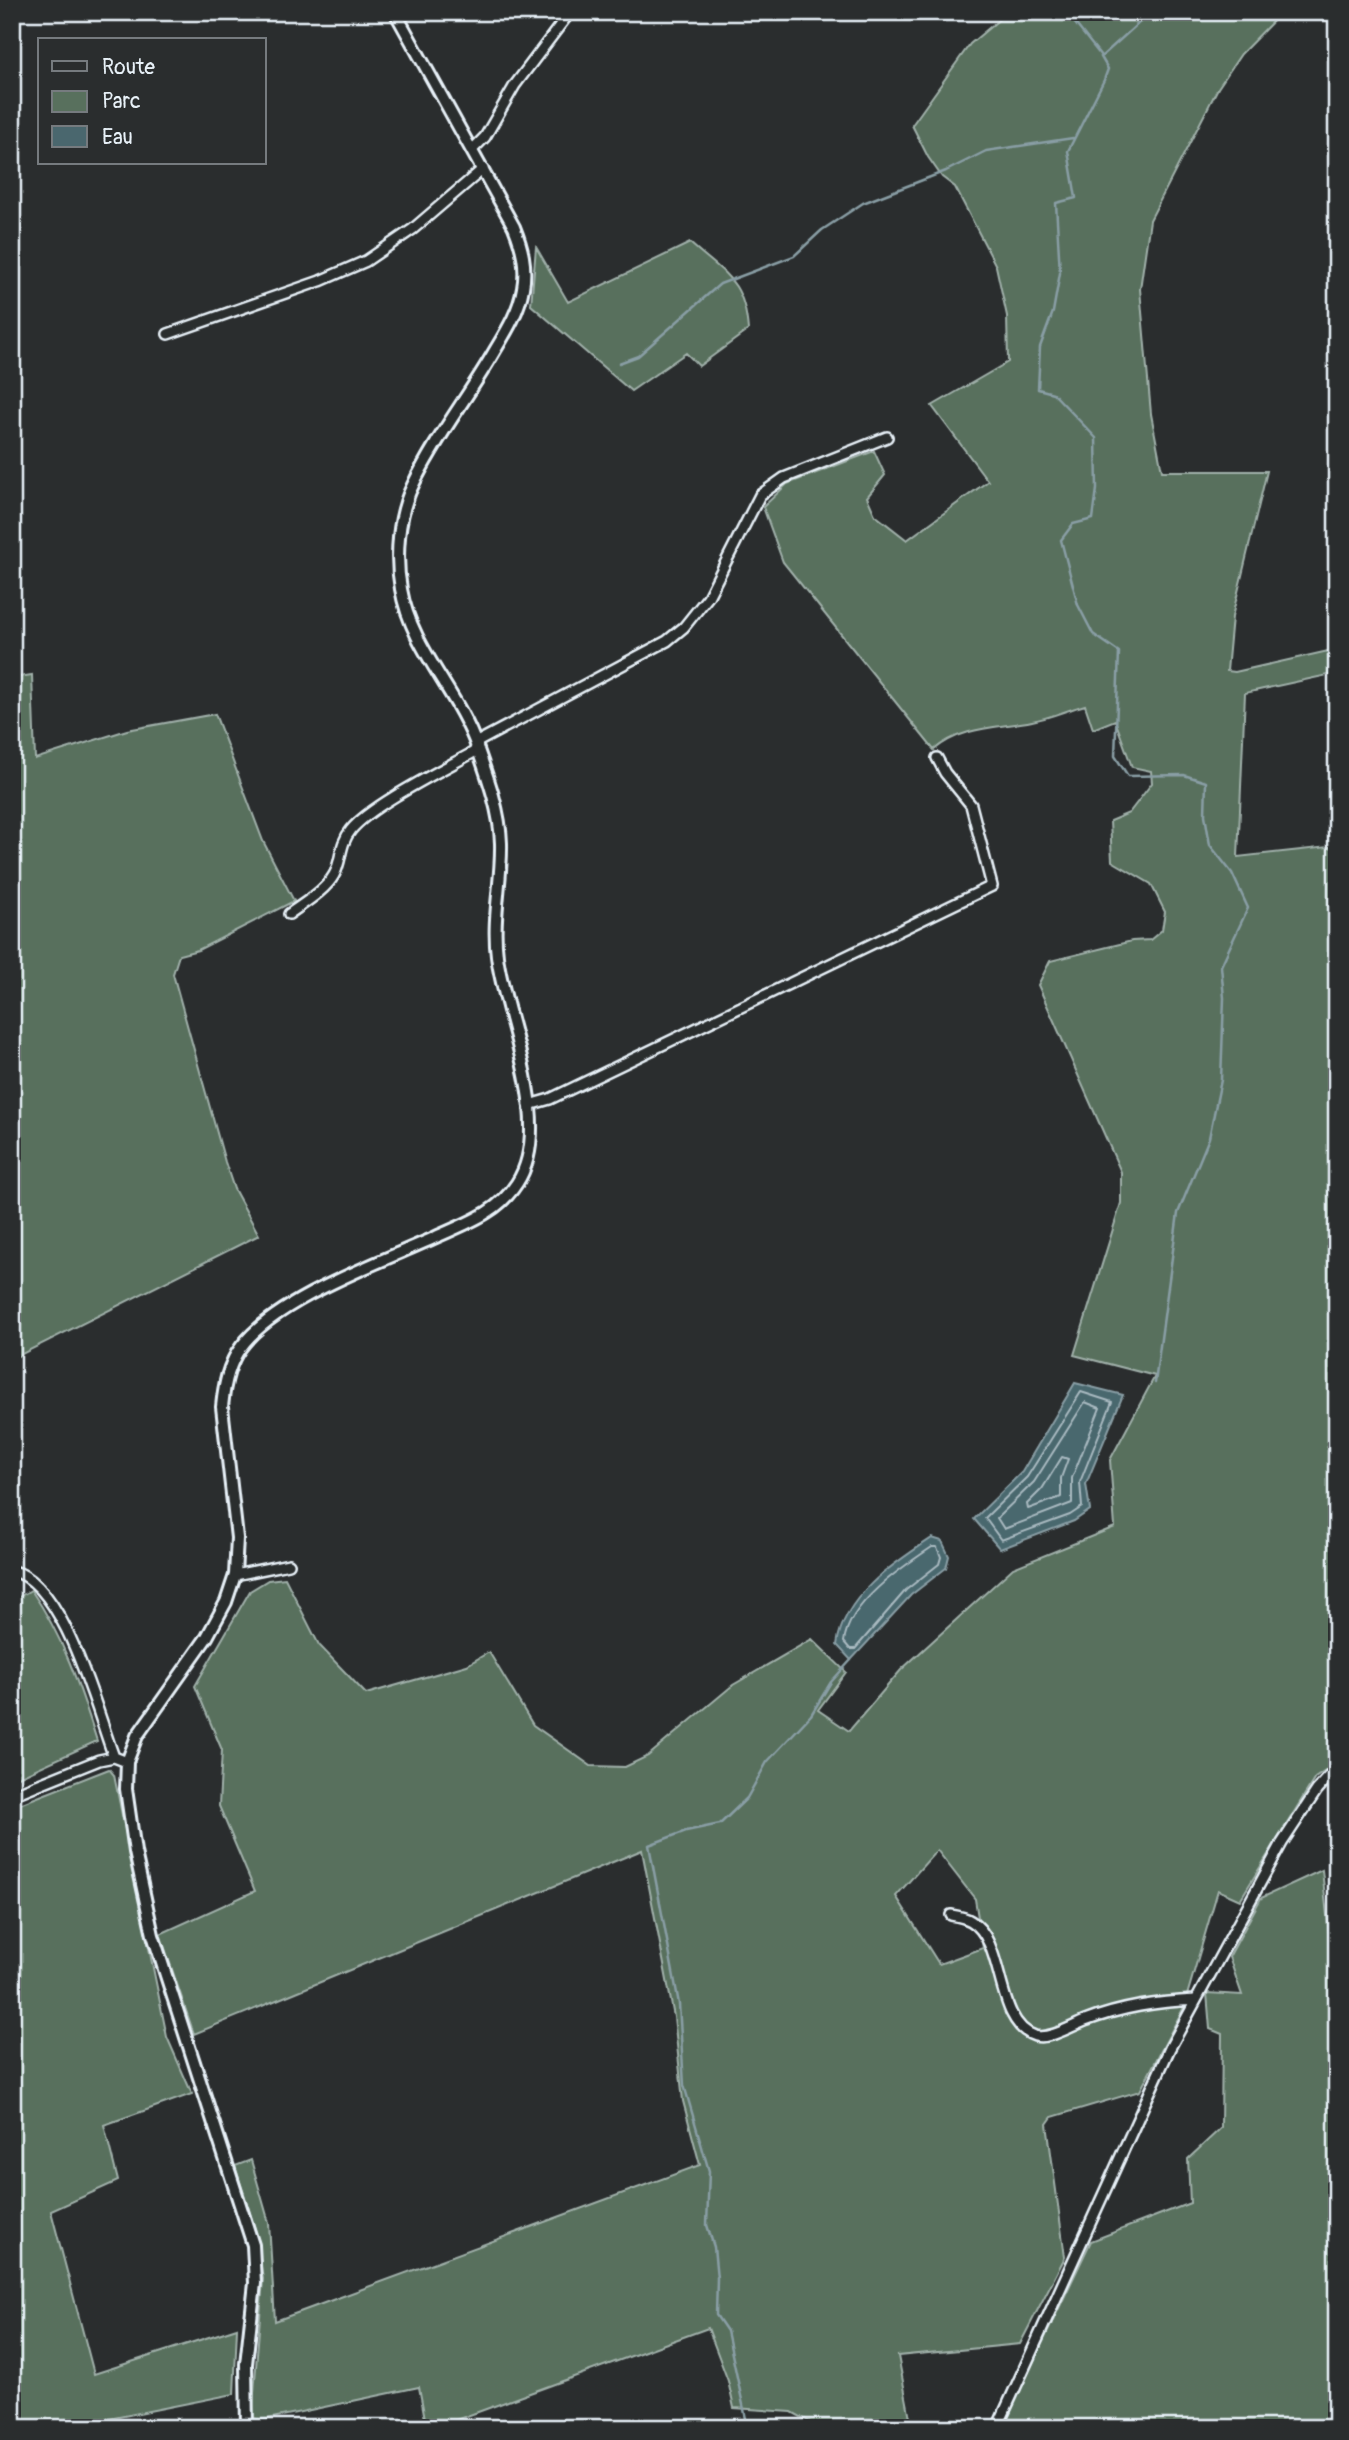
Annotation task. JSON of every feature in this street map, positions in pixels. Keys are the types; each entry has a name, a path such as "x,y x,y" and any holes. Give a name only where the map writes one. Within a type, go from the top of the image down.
{"street":[{"path":"247,2428 246,2364 256,2283 253,2245 153,1935 127,1807 127,1762 137,1736 217,1620 235,1575 237,1538 224,1448 222,1407 224,1387 236,1354 261,1326 302,1299 473,1222 500,1204 517,1184 528,1158 529,1105 497,957 495,920 501,842 498,817 477,745 405,608 399,577 399,541 412,486 510,325 523,290 525,265 520,242 483,169 396,12"},
{"path":"472,150 485,137 515,85 570,12"},
{"path":"168,334 320,281 366,261 413,229 483,169"},
{"path":"289,914 334,876 339,854 352,828 429,777 474,752 477,745 646,654 675,634 708,597 753,503 768,488 784,478 887,437"},
{"path":"529,1105 550,1099 992,886 971,805 945,774 937,758"},
{"path":"235,1575 289,1564"},
{"path":"12,1571 35,1582 59,1616 114,1757"},
{"path":"12,1795 99,1760 114,1757 127,1762"},
{"path":"997,2428 1170,2048 1282,1843 1312,1797 1337,1768"},
{"path":"951,1914 972,1921 986,1936 1010,2007 1020,2025 1032,2035 1044,2037 1108,2012 1146,2002 1196,2000"}],"green space":[{"path":"1008,12 1282,12 1241,54 1218,88 1150,220 1140,289 1151,414 1162,471 1267,471 1232,617 1227,671 1235,672 1337,649 1337,673 1245,693 1238,857 1337,846 1337,1763 1315,1778 1240,1900 1218,1890 1183,2009 1140,2091 1052,2117 1047,2124 1065,2257 1020,2344 898,2356 912,2428 821,2428 792,2412 734,2408 728,2381 708,2328 434,2428 416,2428 426,2424 419,2387 263,2420 252,2418 263,2279 255,2229 235,2166 251,2160 269,2223 275,2321 700,2165 683,2101 674,2017 642,1850 194,2034 160,1934 255,1891 219,1806 222,1750 195,1686 250,1591 268,1580 285,1578 319,1645 366,1694 467,1665 489,1652 533,1725 591,1766 625,1767 648,1756 733,1685 812,1639 846,1672 818,1710 849,1731 901,1670 1013,1568 1115,1527 1110,1460 1155,1376 1074,1355 1121,1203 1121,1172 1038,985 1050,961 1132,941 1150,940 1162,930 1165,912 1151,884 1112,861 1110,821 1129,813 1152,783 1151,771 1132,767 1115,720 1093,729 1085,705 1039,720 969,732 956,736 934,750 783,562 763,507 787,484 874,451 885,475 867,497 875,515 907,540 988,481 932,406 1008,362 1007,316 996,266 955,187 942,177 928,157 912,125 970,44","holes":["937,1850 975,1899 983,1948 939,1964 896,1896"]},
{"path":"690,243 723,271 737,288 746,313 748,330 699,366 686,353 631,391 531,305 536,247 568,302"},
{"path":"32,675 35,759 127,730 215,714 263,841 294,901 198,950 179,955 173,974 225,1162 234,1189 259,1235 12,1359 12,678"},
{"path":"31,1590 61,1644 97,1741 12,1780 12,1601"},
{"path":"109,1769 114,1775 167,2037 192,2094 104,2125 118,2181 51,2211 94,2374 237,2328 234,2394 64,2428 12,2428 12,1807"},
{"path":"1322,1870 1337,2006 1337,2428 1002,2428 1091,2241 1190,2203 1188,2159 1221,2128 1222,2034 1210,2029 1207,1993 1242,1995 1229,1957 1261,1898"}],"water":[{"path":"1075,1383 1123,1395 1086,1484 1090,1510 1074,1521 1000,1549 974,1519 1022,1472"},
{"path":"932,1538 942,1541 949,1556 946,1568 911,1595 851,1660 837,1645 841,1627 849,1611 872,1582"}],"waterway":[{"path":"1066,12 1101,56"},
{"path":"1151,12 1101,57 1108,69 1068,151 1076,198 1056,203 1060,273 1053,312 1040,347 1038,389 1053,393 1096,438 1097,489 1093,519 1073,524 1061,540 1078,605 1093,634 1119,652 1115,756 1128,776 1184,775 1206,782 1205,815 1210,845 1232,873 1248,908 1221,966 1224,998 1221,1080 1209,1138 1178,1213 1155,1383"},
{"path":"619,363 638,356 720,284 794,256 822,230 863,203 946,171 986,151 1073,138"},
{"path":"748,2428 727,2331 716,2315 714,2247 707,2225 709,2171 684,2085 679,2004 649,1845 686,1831 720,1824 747,1798 767,1762 811,1715 831,1682 851,1660"}]}
